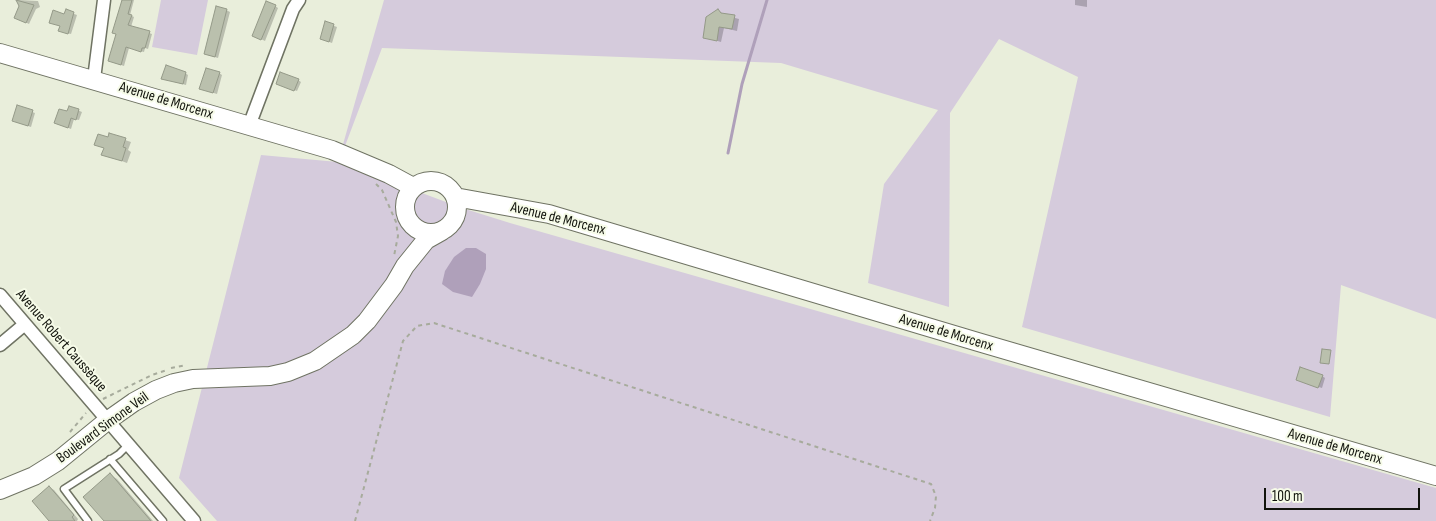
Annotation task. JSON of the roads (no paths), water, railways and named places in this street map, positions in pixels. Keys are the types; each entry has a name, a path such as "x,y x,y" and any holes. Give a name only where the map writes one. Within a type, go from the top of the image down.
{"main road":[{"name":"Avenue de Morcenx","path":"0,53 332,150 372,173 389,174 413,187"},
{"path":"372,173 387,182 404,205 411,224 417,230 434,234 442,231"},
{"path":"399,262 426,240 449,227 456,205 451,190 444,184 437,181 428,181 413,187 404,205"},
{"name":"Avenue de Morcenx","path":"456,205 508,206 549,214 1436,476"},
{"path":"399,262 411,239 411,224"},
{"name":"Boulevard Simone Veil","path":"0,490 34,476 58,461 134,402 156,390 174,383 193,379 270,376 288,372 315,360 352,335 368,321 394,285 399,262"}],"street":[{"path":"94,79 104,0"},
{"path":"249,126 298,0"},
{"name":"Avenue Robert Caussèque","path":"0,296 194,521"},
{"path":"0,345 25,324"}],"lane":[{"path":"88,521 64,489 119,454 128,445"},
{"path":"110,459 164,521"}],"waterway":[{"path":"728,153 742,84 767,0"}]}
